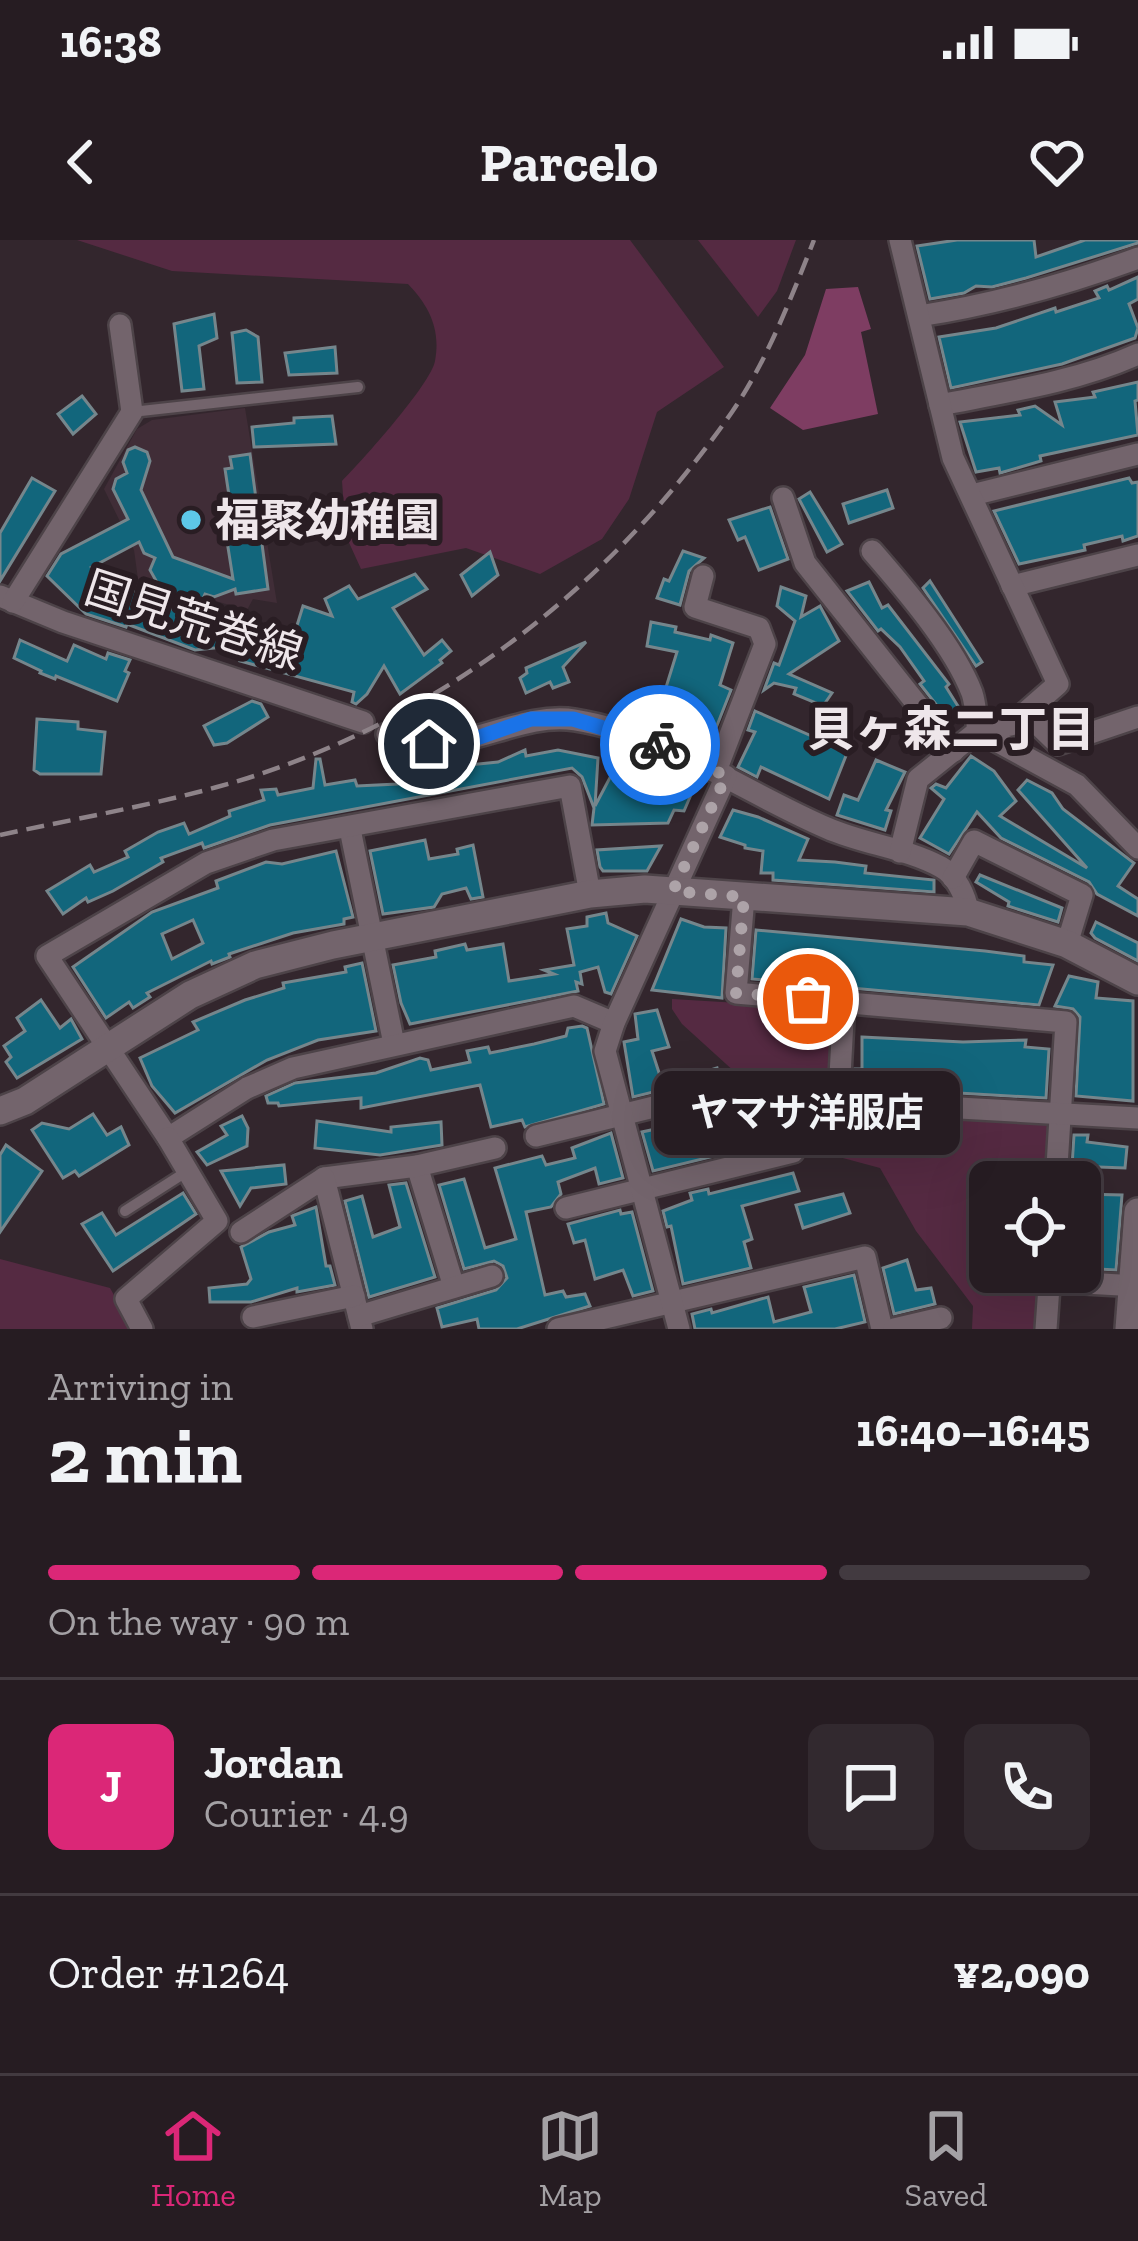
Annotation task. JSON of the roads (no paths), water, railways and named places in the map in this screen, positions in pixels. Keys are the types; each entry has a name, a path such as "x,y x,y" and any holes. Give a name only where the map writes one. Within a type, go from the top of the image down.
{"street":[{"path":"900,240 953,458 1058,683 1011,725 978,731 918,779 900,852"},
{"path":"919,316 1001,303 1070,284 1138,257"},
{"path":"7,599 132,412 120,325"},
{"path":"940,405 1034,387 1138,354"},
{"path":"973,495 1138,454"},
{"path":"783,498 806,563 954,751"},
{"path":"870,552 947,647 973,695 978,731"},
{"path":"1012,586 1138,555"},
{"path":"680,1329 605,1051 721,774 765,644 759,628 694,608 703,576"},
{"name":"国見荒巻線","path":"7,599 363,722"},
{"path":"1028,713 1058,744 1138,717"},
{"path":"387,734 401,742 429,744 477,738 531,719 573,719 653,741 828,829 944,868 967,900 968,912"},
{"path":"978,731 1077,785 1138,848"},
{"path":"142,1329 126,1299 218,1221 47,956 206,863 273,841 570,786 590,894"},
{"path":"350,829 394,1044"},
{"path":"953,878 974,841 1082,895 1067,944"},
{"path":"0,1111 25,1101 219,979 274,960 372,937 590,894 673,891 968,912 1067,944 1138,981"},
{"path":"744,897 736,993 1066,1022 1058,1161"},
{"path":"844,1002 839,1094 923,1106 1138,1118"},
{"path":"168,1138 247,1088 292,1068 574,1006 614,1022"},
{"path":"536,1136 735,1088"},
{"path":"242,1232 324,1178 417,1166 495,1148"},
{"path":"566,1208 793,1152"},
{"path":"417,1166 454,1287"},
{"path":"324,1178 358,1314"},
{"path":"1130,1329 1138,1212"},
{"path":"558,1329 865,1257 882,1329"},
{"path":"254,1317 358,1314 492,1276"},
{"path":"1101,1282 1135,1286"},
{"path":"1046,1329 1049,1293"},
{"path":"894,1329 941,1318"}],"lane":[{"path":"132,412 358,387"},
{"path":"124,1211 189,1171"}],"railway":[{"path":"0,835 217,787 321,751 391,718 520,636 634,533 732,412 767,350 814,240"}],"place":[{"name":"福聚幼稚園","path":"191,520"},
{"name":"ヤマサ洋服店","path":"808,999"}],"district":[{"name":"貝ヶ森二丁目","path":"951,729"}]}
